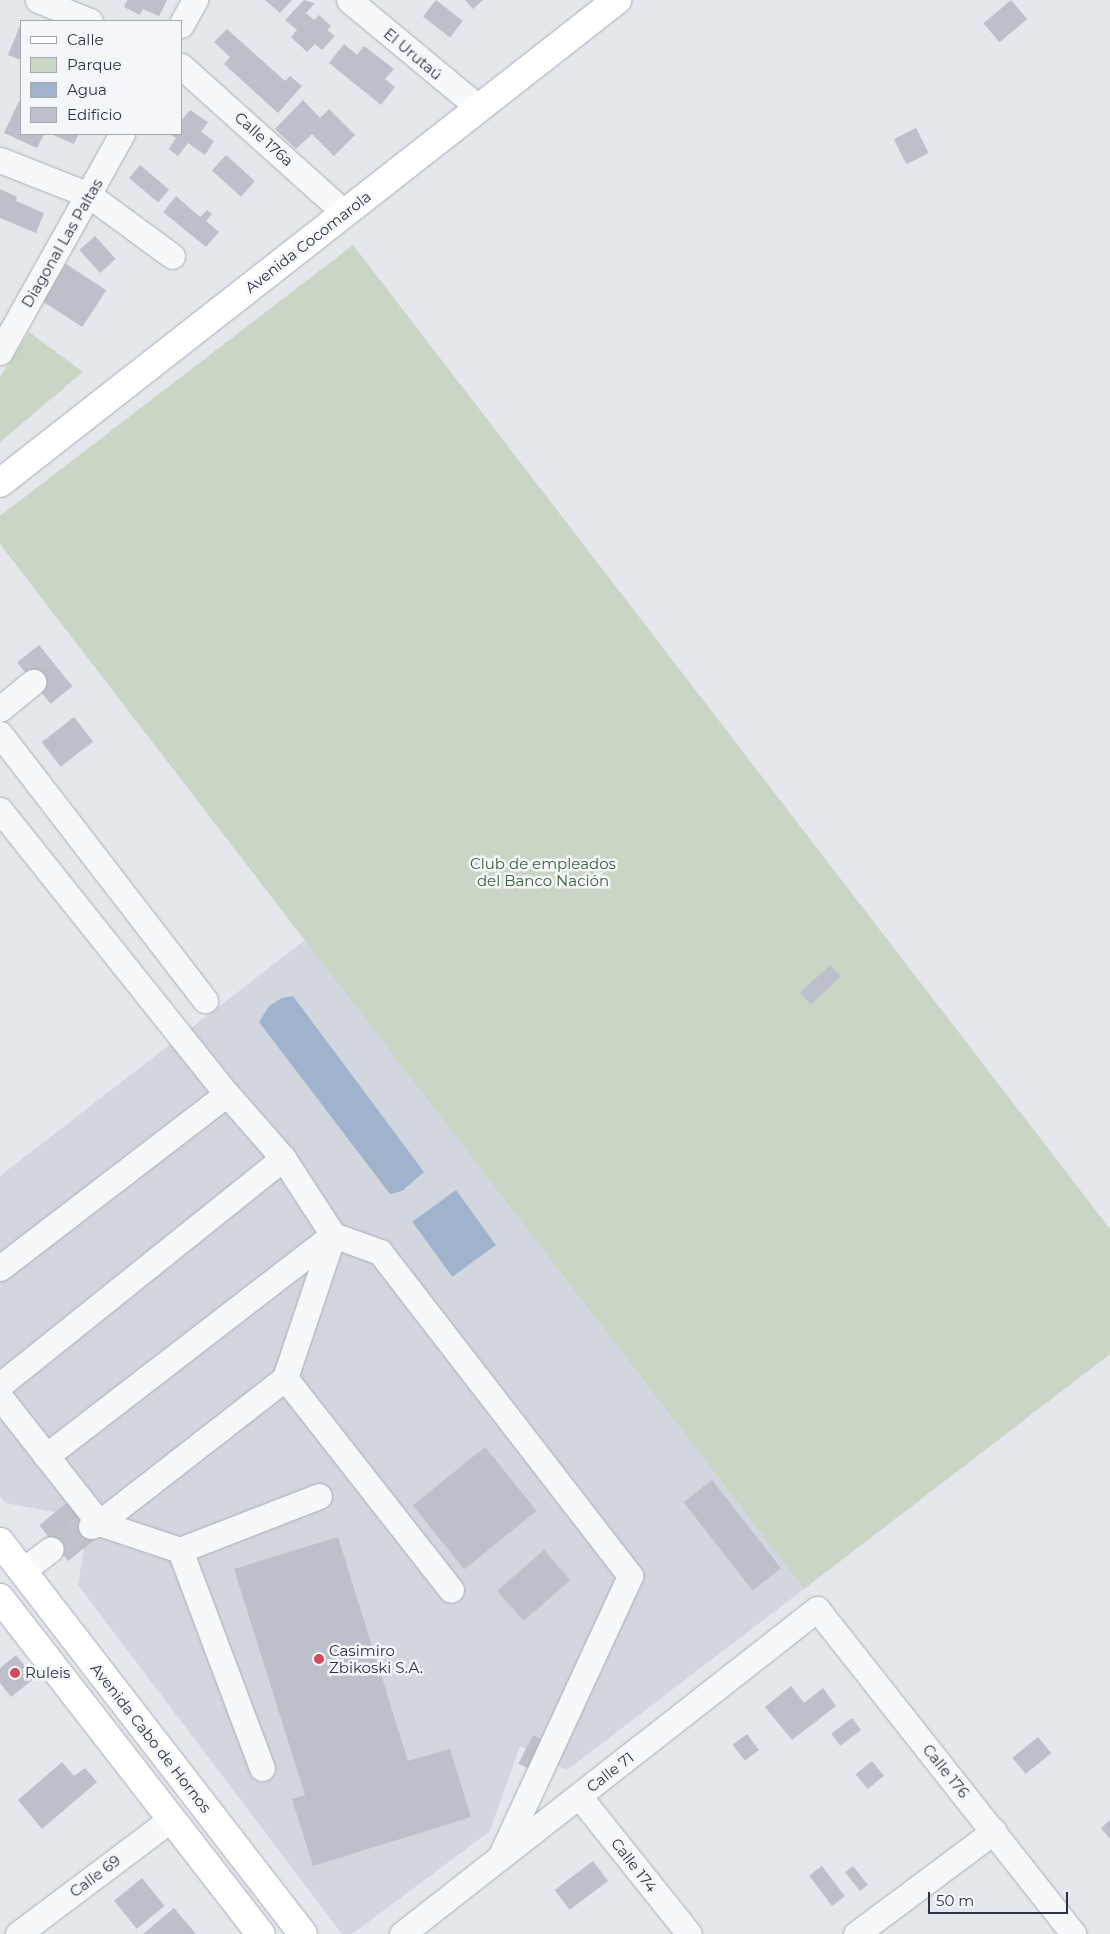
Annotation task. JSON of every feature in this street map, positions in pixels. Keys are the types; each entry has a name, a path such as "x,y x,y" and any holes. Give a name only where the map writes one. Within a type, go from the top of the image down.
{"main road":[{"name":"Avenida Cocomarola","path":"0,483 478,108 605,3"},
{"name":"Avenida Cabo de Hornos","path":"0,1542 303,1934"},
{"path":"0,1598 261,1934"}],"street":[{"path":"38,0 88,20"},
{"path":"182,22 195,0"},
{"name":"El Urutaú","path":"349,0 478,108"},
{"name":"Calle 176a","path":"182,67 345,213"},
{"name":"Diagonal Las Paltas","path":"0,352 6,327 90,194 121,135"},
{"path":"0,160 90,194 172,256"},
{"path":"0,709 33,682"},
{"path":"0,734 205,1000"},
{"path":"0,810 227,1094 283,1158 333,1234 380,1252 630,1576 501,1855"},
{"path":"0,1268 227,1094"},
{"path":"0,1385 283,1158"},
{"path":"95,1525 285,1378 333,1234"},
{"path":"46,1456 333,1234"},
{"path":"285,1378 450,1590"},
{"path":"0,1397 46,1456 95,1525 180,1550 319,1496"},
{"path":"22,1571 51,1549"},
{"path":"180,1550 262,1768"},
{"name":"Calle 71","path":"402,1934 817,1609"},
{"name":"Calle 176","path":"817,1609 1074,1934"},
{"name":"Calle 174","path":"580,1796 689,1934"},
{"name":"Calle 69","path":"18,1934 171,1818"},
{"path":"856,1934 994,1831"}],"shaded area":[{"path":"305,940 804,1589 567,1770 520,1746 490,1831 352,1934 342,1934 78,1585 84,1548 55,1512 5,1503 0,1496 0,1176"}],"green space":[{"name":"Club de empleados del Banco Nación","path":"353,245 1110,1229 1110,1354 804,1589 0,544 0,516"},
{"path":"29,332 83,372 0,442 0,377"}],"water":[{"path":"293,996 424,1172 402,1191 390,1194 259,1022 269,1006 282,998"},
{"path":"456,1190 496,1245 452,1277 412,1222"}],"building":[{"path":"127,0 167,0 159,16 143,9 140,15 124,7"},
{"path":"265,0 292,0 280,13"},
{"path":"304,0 315,3 306,13 314,20 319,15 331,26 327,30 335,36 322,50 315,44 307,52 291,37 297,30 285,20"},
{"path":"436,0 463,21 450,37 423,17"},
{"path":"465,0 483,0 473,9"},
{"path":"1011,0 1027,19 999,42 983,23"},
{"path":"20,25 20,60 8,55"},
{"path":"227,29 285,81 290,76 302,86 278,113 224,64 230,57 214,42"},
{"path":"344,44 357,55 364,46 394,69 385,79 395,87 381,105 329,63"},
{"path":"303,100 320,118 329,109 355,135 334,156 312,134 296,149 275,129"},
{"path":"19,101 20,135 44,135 37,148 4,133"},
{"path":"190,110 208,122 201,132 214,141 205,155 188,143 178,156 169,149 176,138 172,135 182,135 182,120"},
{"path":"916,128 929,153 906,164 894,139"},
{"path":"53,135 78,135 74,144"},
{"path":"226,155 255,181 241,197 212,171"},
{"path":"140,165 169,189 158,202 129,178"},
{"path":"0,189 17,197 16,201 44,213 36,233 0,218"},
{"path":"176,196 200,217 207,210 212,214 206,221 219,232 206,247 163,212"},
{"path":"95,236 116,259 100,273 79,250"},
{"path":"66,264 106,290 82,327 42,301"},
{"path":"39,645 72,686 51,704 17,663"},
{"path":"74,717 93,741 61,767 42,742"},
{"path":"830,965 841,977 811,1005 800,993"},
{"path":"485,1447 537,1511 464,1569 413,1506"},
{"path":"712,1480 781,1568 753,1590 684,1502"},
{"path":"68,1502 97,1538 68,1561 39,1525"},
{"name":"Casimiro Zbikoski S.A.","path":"338,1537 408,1761 450,1749 471,1817 313,1866 292,1799 305,1795 234,1569"},
{"path":"544,1550 570,1580 523,1621 497,1591"},
{"name":"Ruleis","path":"16,1655 35,1678 11,1697 0,1683 0,1668"},
{"path":"791,1686 804,1703 823,1688 836,1706 792,1740 765,1707"},
{"path":"852,1718 861,1730 840,1746 831,1734"},
{"path":"747,1734 759,1750 745,1761 733,1745"},
{"path":"533,1735 564,1751 550,1779 518,1764"},
{"path":"1038,1737 1051,1753 1026,1774 1012,1758"},
{"path":"872,1761 884,1776 868,1789 856,1774"},
{"path":"62,1762 74,1776 85,1768 97,1782 42,1829 18,1800"},
{"path":"1110,1820 1110,1839 1101,1828"},
{"path":"593,1861 608,1881 570,1910 555,1890"},
{"path":"822,1866 845,1896 832,1906 809,1876"},
{"path":"853,1866 868,1885 860,1891 845,1872"},
{"path":"142,1878 165,1906 137,1929 114,1901"},
{"path":"174,1908 196,1934 143,1934"}],"tunnel":[{"path":"51,1549 72,1533 91,1526"}],"place":[{"name":"Casimiro Zbikoski S.A.","path":"319,1659"},
{"name":"Ruleis","path":"15,1673"}]}
